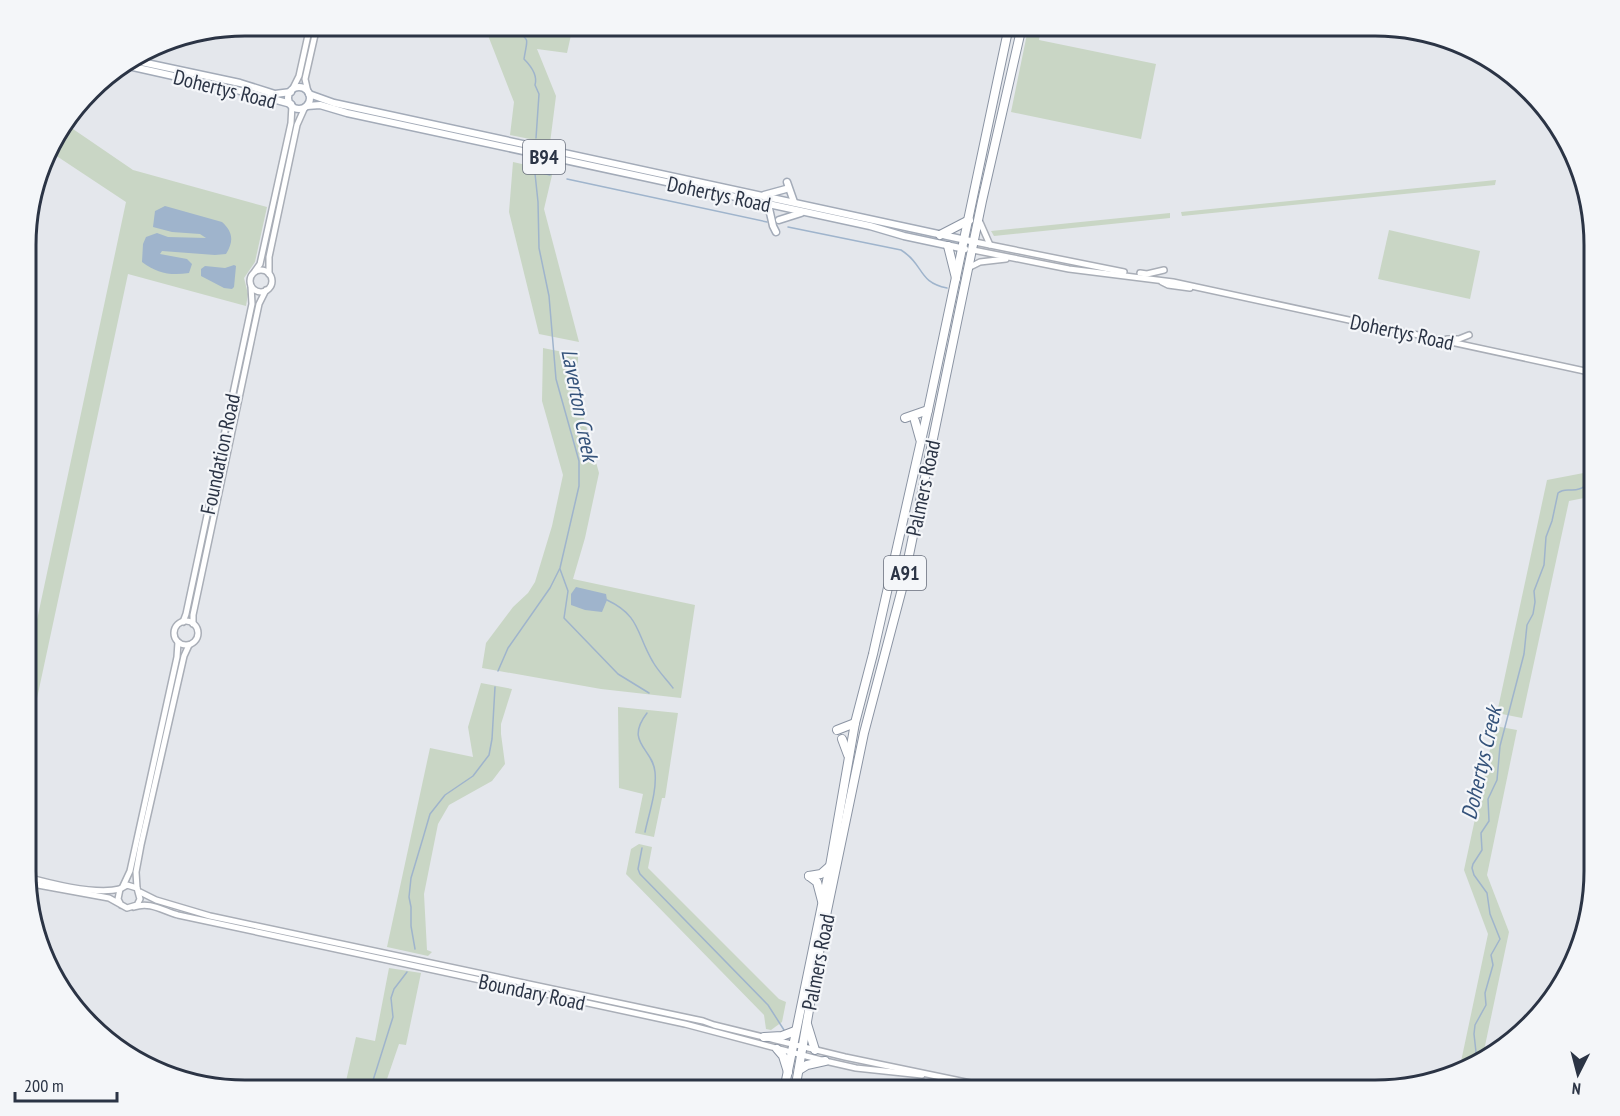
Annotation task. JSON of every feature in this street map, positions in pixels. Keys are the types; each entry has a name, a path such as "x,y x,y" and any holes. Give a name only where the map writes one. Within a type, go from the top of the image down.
{"highway":[{"name":"Palmers Road","path":"793,1049 830,866 848,756 957,280 1007,36"},
{"name":"Palmers Road","path":"802,1051 823,930 864,733 902,589 979,218 1020,36"},
{"path":"940,235 969,220"},
{"path":"948,246 957,280"},
{"path":"905,418 928,410"},
{"path":"915,421 921,443"},
{"path":"837,730 855,723"},
{"path":"842,739 848,756"},
{"path":"823,902 817,882 809,876 821,874 830,866"},
{"path":"807,1023 815,1050"},
{"path":"764,1037 782,1036 795,1031"},
{"path":"777,1048 783,1056 788,1073"},
{"name":"A91","path":"786,1080 793,1049"},
{"name":"A91","path":"797,1080 802,1051"},
{"path":"799,1071 807,1065 825,1061"}],"main road":[{"path":"308,36 299,76 289,98 291,123 260,264 249,279 256,291 266,290 272,282 268,262 297,125 310,100 305,79 315,36"},
{"name":"Dohertys Road","path":"143,62 240,83 275,94 292,91"},
{"name":"Dohertys Road","path":"135,67 248,92 291,105"},
{"name":"B94","path":"292,91 301,87 309,93"},
{"name":"Dohertys Road","path":"309,93 334,103 940,235 1014,258 1069,269 1134,275"},
{"name":"B94","path":"291,105 297,108 306,107"},
{"name":"Dohertys Road","path":"306,107 325,106 520,152 768,204 948,246 964,244"},
{"path":"763,196 787,186 794,202"},
{"path":"768,204 776,232"},
{"path":"779,220 804,212"},
{"path":"979,218 990,245"},
{"path":"268,227 275,229"},
{"name":"Dohertys Road","path":"974,246 990,245 1123,271 1160,281 1169,281 1584,371"},
{"path":"970,267 980,262 1014,258"},
{"path":"255,271 263,270 269,274"},
{"path":"1123,271 1148,274 1164,270"},
{"name":"Foundation Road","path":"183,622 252,304 251,286"},
{"name":"Foundation Road","path":"194,624 193,615 259,304 266,290"},
{"path":"1399,331 1412,331 1450,339 1459,339 1469,335"},
{"path":"208,508 215,509"},
{"path":"198,556 205,557"},
{"path":"36,885 106,898 127,908 134,907 140,899 136,872 138,845 177,657 178,642 174,631 177,625 183,622 194,624 197,635 184,656 138,845 128,878 118,899 121,905"},
{"path":"178,642 189,645"},
{"path":"36,879 97,891 109,891 131,885 138,890"},
{"name":"Boundary Road","path":"138,890 156,900 210,916 529,984 724,1036 802,1051 825,1061 897,1073 932,1075"},
{"name":"Boundary Road","path":"134,907 145,904 178,915 536,992 703,1021 764,1037 793,1049"},
{"path":"359,954 360,947"},
{"path":"529,984 536,992"},
{"path":"714,1025 722,1031 724,1036"},
{"name":"Boundary Road","path":"802,1051 815,1050 956,1080"},
{"path":"890,1066 898,1071 897,1073"}],"green space":[{"path":"489,36 571,36 567,53 537,49 556,96 550,143 510,135 514,102"},
{"path":"1027,36 1040,36 1039,40 1156,64 1141,139 1011,112"},
{"path":"72,127 133,170 267,207 255,262 244,278 248,294 246,306 128,274 36,703 36,625 126,202 56,156"},
{"path":"513,162 553,171 544,209 579,342 539,334 509,212"},
{"path":"1496,180 1495,185 1182,216 1181,212"},
{"path":"1170,213 1170,218 994,236 991,231"},
{"path":"1389,230 1480,251 1470,299 1378,279"},
{"path":"543,348 578,355 578,396 599,473 585,538 573,579 695,605 681,698 601,689 482,668 486,643 535,582 552,526 563,475 542,401"},
{"path":"1584,473 1584,498 1569,501 1522,718 1497,713 1547,480"},
{"path":"481,683 512,689 501,724 505,764 492,781 449,805 438,824 424,894 427,950 432,952 428,956 387,947 430,748 473,757 468,727"},
{"path":"618,707 678,713 665,798 662,798 654,837 635,833 643,794 619,788"},
{"path":"1495,726 1517,730 1487,875 1509,932 1484,1049 1461,1061 1488,934 1464,870"},
{"path":"639,844 652,847 648,868 779,999 786,1002 782,1022 771,1030 766,1029 764,1015 626,874 631,849"},
{"path":"389,968 421,973 406,1045 399,1044 387,1080 346,1080 356,1037 375,1041"}],"water":[{"path":"165,206 222,222 231,237 226,254 162,251 160,254 187,259 192,264 189,273 182,274 164,273 142,262 143,244 146,237 157,233 168,237 206,238 200,234 172,232 153,227 155,211"},
{"path":"205,266 225,268 236,266 232,289 224,288 201,276 201,269"},
{"path":"576,587 606,594 607,600 602,612 571,605 571,594"}],"waterway":[{"name":"Laverton Creek","path":"523,36 526,40 524,59 533,71 539,94 536,138"},
{"name":"Laverton Creek","path":"498,671 508,648 550,588 560,568 579,486 579,461 556,379 549,296 539,248 534,164"},
{"path":"535,164 542,173 550,175"},
{"path":"567,179 767,222"},
{"path":"788,227 901,250 914,261 931,282 947,288"},
{"name":"Dohertys Creek","path":"1475,1054 1475,1025 1486,1005 1485,993 1493,965 1491,955 1500,939 1490,914 1487,893 1474,875 1472,868 1482,850 1481,833 1489,821 1488,799 1497,780 1500,746 1524,654 1527,625 1533,614 1535,602 1534,591 1544,565 1546,537 1558,493 1584,486"},
{"path":"560,569 568,591 564,618 618,674 649,693"},
{"path":"607,600 626,612 632,619 653,662 673,688"},
{"name":"Laverton Creek","path":"415,949 409,897 411,878 430,814 445,795 473,776 489,755 495,687"},
{"path":"645,832 655,779 653,764 639,739 638,732 647,713"},
{"path":"642,848 638,869 640,874 768,1005 784,1030"},
{"name":"Laverton Creek","path":"373,1080 393,1017 391,998 394,989 407,972"}]}
